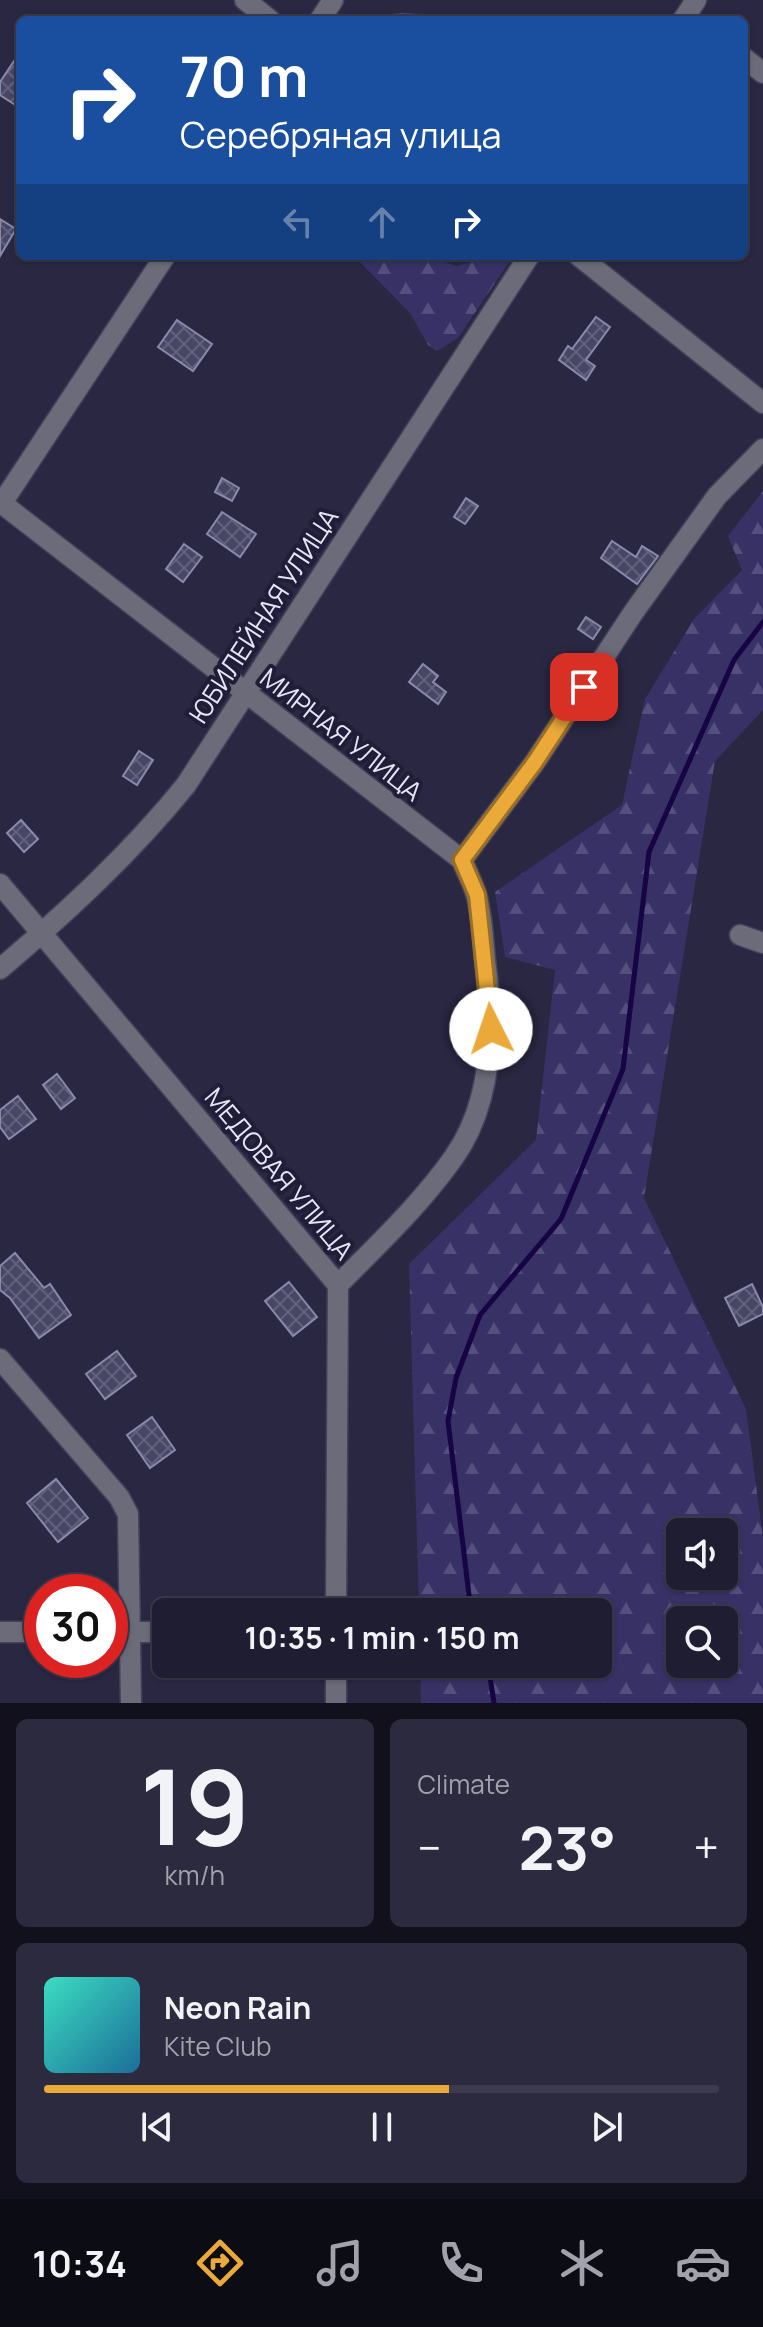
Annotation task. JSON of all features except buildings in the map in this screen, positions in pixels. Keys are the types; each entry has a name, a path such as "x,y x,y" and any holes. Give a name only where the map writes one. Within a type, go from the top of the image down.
{"street":[{"path":"245,0 265,16"},
{"path":"1,502 162,260"},
{"name":"ЮБИЛЕЙНАЯ УЛИЦА","path":"0,969 42,933 158,820 186,785 526,260"},
{"path":"584,260 763,403"},
{"path":"338,1285 409,1212 455,1156 470,1127 484,1084 491,1029 488,983 477,895 462,860 535,762 633,613 717,496 763,449"},
{"name":"МИРНАЯ УЛИЦА","path":"1,502 462,860"},
{"name":"МЕДОВАЯ УЛИЦА","path":"0,884 338,1285 336,1598"},
{"path":"740,935 763,943"},
{"path":"0,1359 119,1497 128,1514 131,1703"},
{"path":"0,1632 24,1632"},
{"path":"131,1632 152,1632"},
{"path":"336,1678 336,1703"}],"green space":[{"path":"395,13 457,16 387,16"},
{"path":"358,260 439,260 456,266 482,260 510,260 458,338 437,351 428,345 410,313"},
{"path":"763,491 763,710 715,761 644,1198 746,1409 763,1538 763,1703 421,1703 420,1678 612,1678 612,1598 419,1598 409,1264 536,1140 555,970 505,957 495,892 622,805 645,699 694,619 742,570 728,536"}],"waterway":[{"path":"469,1598 448,1421 456,1378 480,1315 561,1219 623,1069 649,852 734,660 763,622"},
{"path":"490,1678 494,1703"}],"route":[{"path":"491,1029 477,895 462,860 535,762 584,687"}]}
